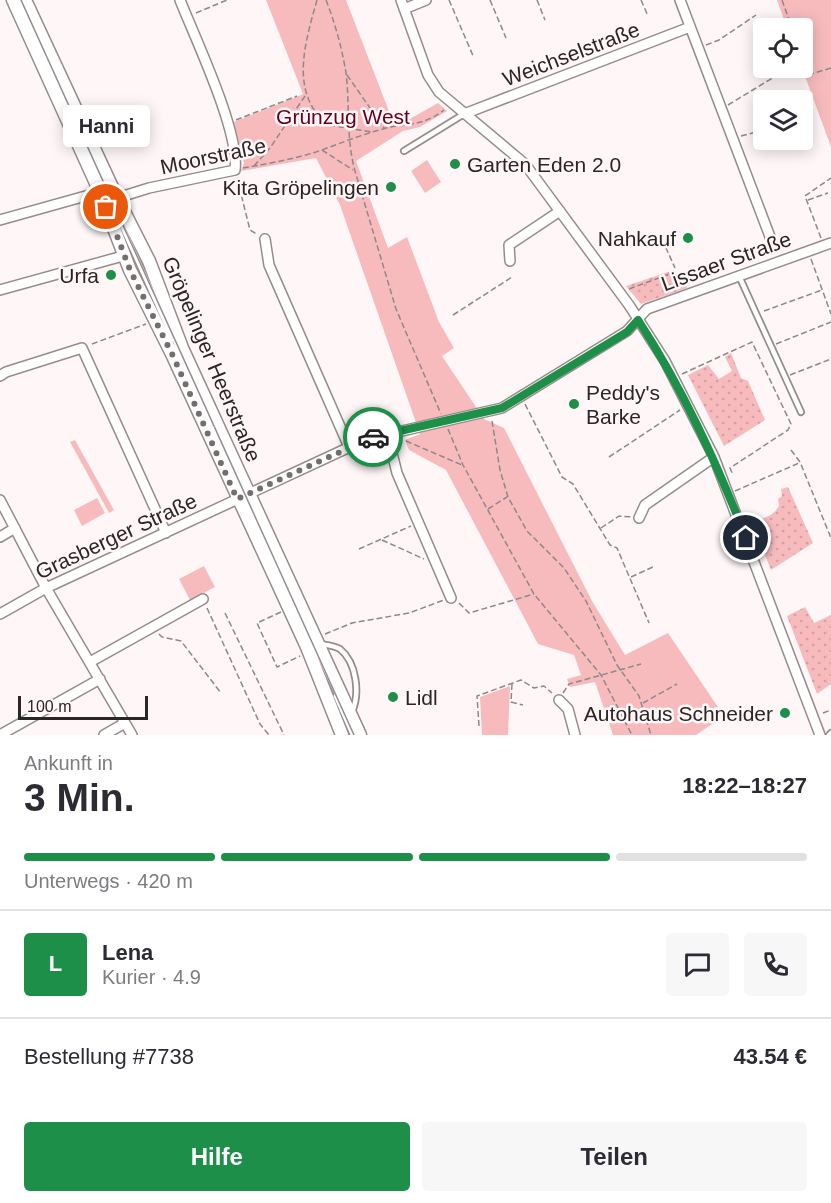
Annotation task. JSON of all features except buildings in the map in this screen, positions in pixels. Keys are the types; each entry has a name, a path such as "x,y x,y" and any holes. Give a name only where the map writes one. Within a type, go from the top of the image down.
{"main road":[{"name":"Gröpelinger Heerstraße","path":"13,0 128,252 155,321 244,496 360,735"},
{"name":"Gröpelinger Heerstraße","path":"25,0 160,286 182,348 289,608 314,644 342,735"}],"street":[{"path":"180,0 227,124 235,154 235,170"},
{"path":"426,0 402,4 428,75 439,92 525,164 620,292 688,404 729,494 820,735"},
{"path":"680,0 772,242"},
{"name":"Weichselstraße","path":"464,114 690,27"},
{"name":"Moorstraße","path":"117,198 149,188 235,170"},
{"path":"0,220 100,192"},
{"path":"510,261 509,245 560,211"},
{"path":"266,239 269,264 349,447"},
{"name":"Lissaer Straße","path":"445,422 491,412 522,398 627,332 647,309 831,243"},
{"path":"0,290 128,252"},
{"path":"0,376 82,348 166,533"},
{"name":"Grasberger Straße","path":"0,614 46,588 349,447 387,433 445,422"},
{"path":"387,433 397,473 451,598"},
{"path":"639,518 645,504 714,457"},
{"path":"0,500 46,588 132,735"},
{"path":"0,537 15,528"},
{"path":"90,662 203,599"},
{"path":"0,735 100,680"},
{"path":"559,700 568,709 575,735"},
{"path":"104,735 125,723"}],"lane":[{"path":"19,0 128,252 172,338 352,735"},
{"path":"404,151 464,114"},
{"path":"128,252 133,231"},
{"path":"739,276 801,412"},
{"path":"172,338 182,348"},
{"path":"314,644 340,649 351,665 357,690 357,702 351,714"}],"path":[{"path":"187,17 226,0"},
{"path":"317,0 301,70 307,93 322,120 336,128 373,132"},
{"path":"326,0 335,25 346,73 348,129 355,171 396,309 463,465 487,510 534,594 601,675 632,735"},
{"path":"449,0 474,58"},
{"path":"490,0 506,38"},
{"path":"537,0 545,20"},
{"path":"641,0 648,16"},
{"path":"782,0 788,18"},
{"path":"698,48 718,40 756,15"},
{"path":"813,74 831,68"},
{"path":"346,73 384,128"},
{"path":"722,109 773,78"},
{"path":"253,166 270,148 307,93"},
{"path":"227,124 297,96"},
{"name":"Moorstraße","path":"235,170 321,149 384,128 406,127 425,122 452,104"},
{"path":"733,138 753,133"},
{"path":"321,149 355,171"},
{"path":"235,170 249,230 266,239"},
{"path":"817,228 805,196 831,178"},
{"path":"807,201 828,193"},
{"path":"662,239 674,270 688,294"},
{"path":"808,251 831,314"},
{"path":"620,292 674,270"},
{"path":"453,315 513,277"},
{"path":"756,314 822,290"},
{"path":"82,348 155,321"},
{"path":"771,346 831,322"},
{"path":"674,378 752,342 791,424 788,430 730,468 733,475"},
{"path":"785,377 831,359"},
{"path":"522,398 562,477 573,484 610,545 617,548 649,622"},
{"path":"609,457 688,404"},
{"path":"491,412 500,470 508,496 527,531 564,568 579,590 620,669 642,703 651,735"},
{"path":"405,440 463,465"},
{"path":"791,450 800,462 831,538"},
{"path":"729,494 800,462"},
{"path":"487,510 508,496"},
{"path":"600,528 619,516 639,518"},
{"path":"360,549 419,522"},
{"path":"382,540 385,544 437,562"},
{"path":"630,577 655,566"},
{"path":"289,608 256,623 277,667 351,623 409,613 451,598 469,613 534,594"},
{"path":"203,599 255,714 269,735"},
{"path":"225,613 284,735"},
{"path":"154,626 162,637 182,641 220,693"},
{"path":"479,726 477,696 521,680 534,688 544,686 559,700 569,684 641,664"},
{"path":"512,683 511,702 523,705"},
{"path":"642,703 677,684"},
{"path":"813,717 831,710"}],"green space":[{"name":"Grünzug West","path":"266,0 346,0 392,119 406,121 438,103 447,111 420,127 403,131 356,161 388,248 407,237 439,322 454,348 442,356 484,419 504,428 592,601 625,655 668,633 724,716 696,735 613,735 595,682 570,687 567,679 581,675 574,655 538,644 446,470 409,450 405,440 420,434 340,205 316,158 241,171 244,163 234,122 303,94"},
{"path":"777,0 831,0 831,147 813,98 813,90 810,90 806,78 813,78 813,18 783,18"},
{"path":"427,160 441,182 425,193 411,171"},
{"path":"671,271 678,277 682,276 687,288 641,304 626,286"},
{"path":"731,353 741,378 748,381 765,420 724,446 688,375 708,365 719,379 732,371 725,357"},
{"path":"75,440 114,510 109,513 70,442"},
{"path":"788,487 813,543 771,570 751,520 764,518 774,513 779,506 778,499 782,496 781,489"},
{"path":"97,498 105,513 82,526 74,510"},
{"path":"204,566 215,587 190,600 179,579"},
{"path":"805,607 814,623 831,615 831,684 817,694 787,616"},
{"path":"510,686 508,735 482,735 480,697"}],"tram line":[{"path":"21,0 354,735"}],"way so far":[{"path":"106,207 123,256 173,356 237,499 373,437"}],"place":[{"name":"Garten Eden 2.0","path":"455,164"},
{"name":"Kita Gröpelingen","path":"391,187"},
{"name":"Hanni","path":"106,207"},
{"name":"Nahkauf","path":"688,238"},
{"name":"Urfa","path":"111,275"},
{"name":"Peddy's Barke","path":"574,404"},
{"name":"Lidl","path":"393,697"},
{"name":"Autohaus Schneider","path":"785,713"}],"route":[{"path":"373,437 412,427 468,418 502,408 537,389 627,332 638,320 665,361 687,401 714,457 746,538"}]}
